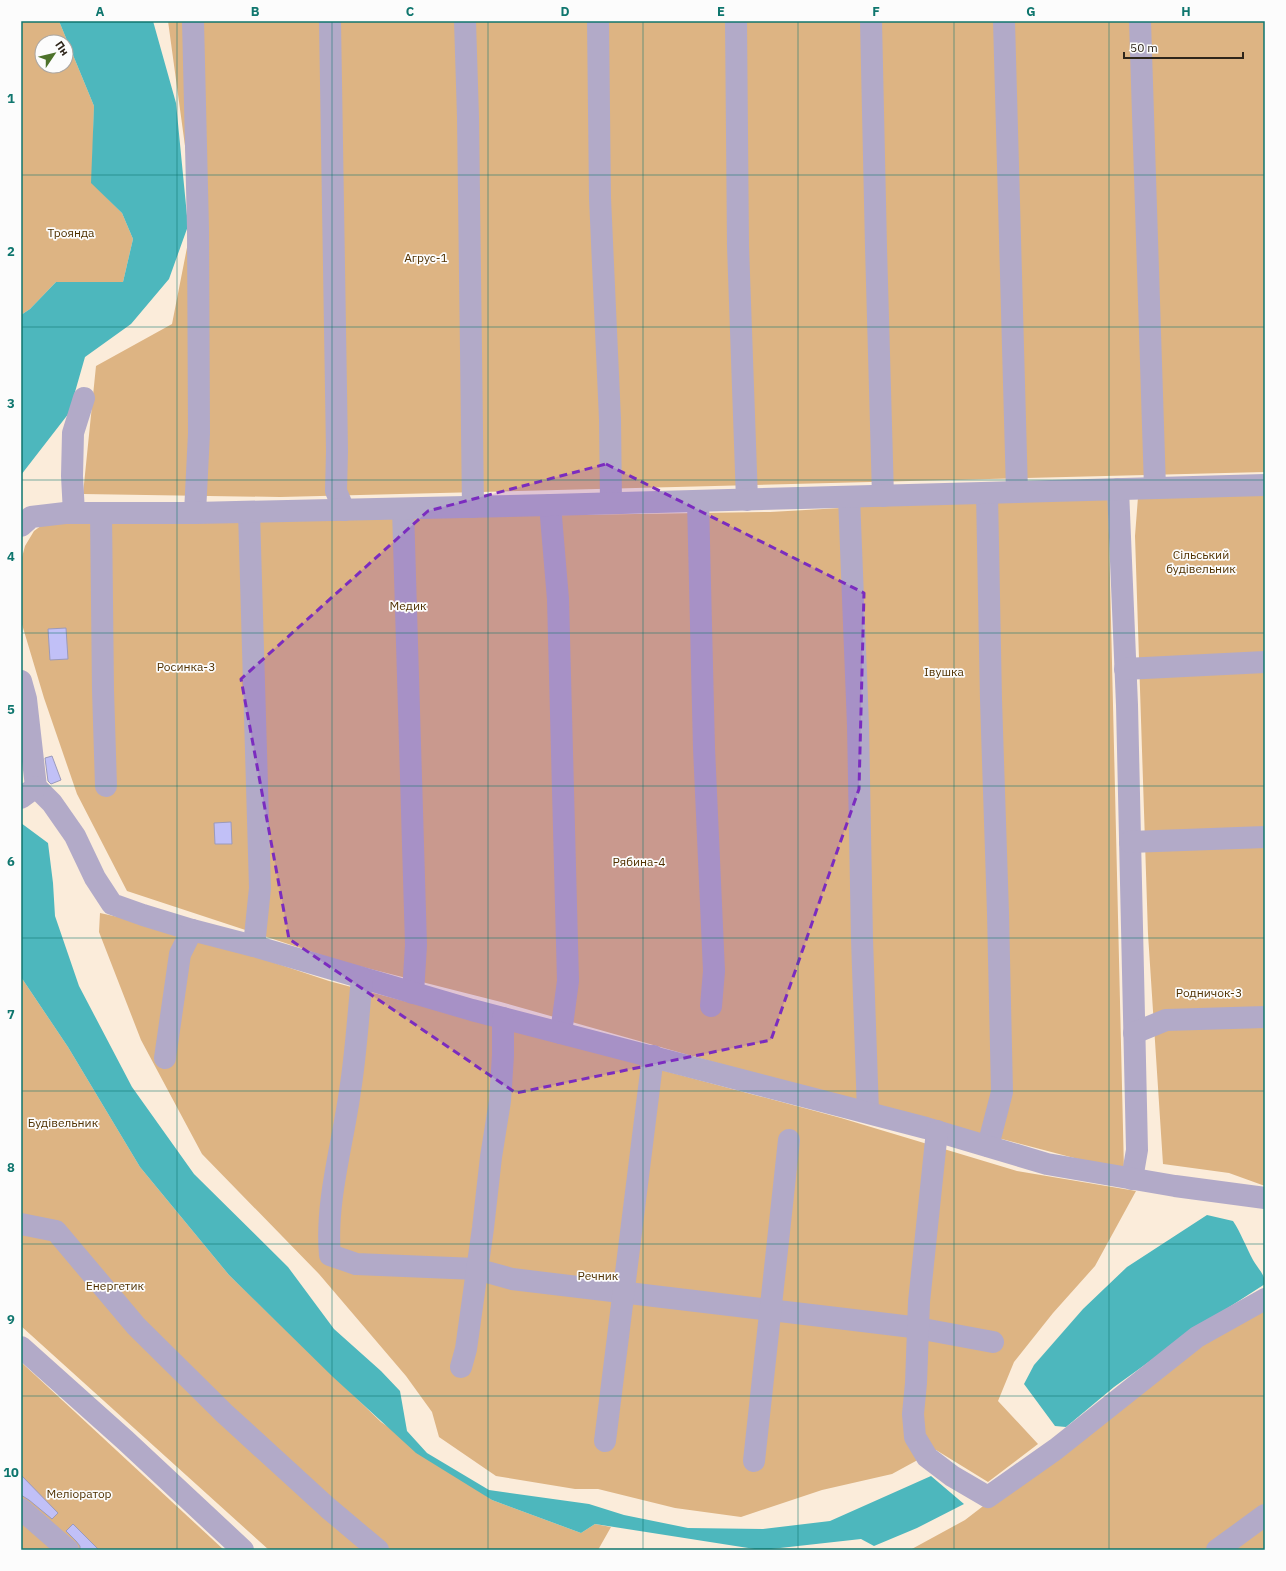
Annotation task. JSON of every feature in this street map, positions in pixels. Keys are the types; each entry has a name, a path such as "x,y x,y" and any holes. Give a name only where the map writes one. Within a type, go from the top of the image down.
{"street":[{"path":"193,21 198,230 199,418 195,513"},
{"path":"330,21 337,451 336,491 344,510"},
{"path":"465,21 468,117 473,507"},
{"path":"598,21 600,198 610,419 611,503"},
{"path":"736,21 738,246 747,500"},
{"path":"871,21 875,239 883,496"},
{"path":"1004,21 1017,492"},
{"path":"1140,21 1143,143 1152,353 1154,488"},
{"path":"74,513 72,476 73,433 84,398"},
{"path":"21,526 31,517 65,512 195,513 403,509 1265,485"},
{"path":"1118,489 1130,842 1137,1150 1132,1179"},
{"path":"987,493 1002,1092 988,1146"},
{"path":"849,497 858,725 862,939 868,1112"},
{"path":"698,501 704,748 714,971 711,1006"},
{"path":"550,505 558,599 568,981 561,1033"},
{"path":"403,509 416,945 413,993"},
{"path":"249,512 260,888 254,946"},
{"path":"101,513 103,690 106,786"},
{"path":"1125,669 1265,662"},
{"path":"21,681 26,699 28,793 52,802 75,836 95,878 112,904 192,930 254,946 362,979 503,1018 868,1112 938,1131 1047,1164 1175,1186 1265,1198"},
{"path":"1130,842 1265,837"},
{"path":"165,1058 180,954 192,930"},
{"path":"362,979 350,1091 330,1213 328,1236 330,1255 356,1264 476,1269 512,1279 918,1328 993,1342"},
{"path":"1134,1033 1166,1020 1265,1017"},
{"path":"460,1367 466,1349 491,1157 500,1101 503,1055 503,1018"},
{"path":"605,1441 653,1056"},
{"path":"938,1131 919,1302 913,1414 915,1437 927,1457 952,1476 988,1497 1056,1449 1197,1337 1265,1299"},
{"path":"754,1461 789,1140"},
{"path":"21,1224 56,1231 136,1326 224,1414 328,1508 378,1550"},
{"path":"21,1347 125,1440 243,1550"},
{"path":"21,1509 68,1550"},
{"path":"1217,1550 1265,1515"}],"highlighted area":[{"path":"606,464 864,593 859,789 771,1040 516,1093 289,939 241,679 428,511"}],"green space":[{"name":"Троянда","path":"21,21 59,21 64,34 34,34 34,74 74,74 74,57 94,106 92,183 122,213 133,239 123,282 56,282 30,309 21,315"},
{"name":"Агрус-1","path":"168,21 1265,21 1265,472 280,497 83,494 96,366 172,324 194,212"},
{"path":"1108,493 1124,1171 791,1084 501,1002 343,962 127,891 77,794 44,698 21,621 21,561 25,546 34,531 45,523 770,512"},
{"name":"Сільський будівельник","path":"1265,493 1265,1186 1229,1173 1163,1164 1148,934 1135,536 1138,497"},
{"name":"Речник","path":"100,913 173,929 329,981 841,1118 1017,1171 1136,1191 1095,1266 1053,1313 1014,1362 998,1401 1038,1444 988,1482 936,1450 892,1474 822,1490 741,1517 675,1508 598,1489 575,1489 496,1476 439,1437 432,1412 406,1376 319,1274 202,1154 141,1040 99,932"},
{"name":"Енергетик","path":"21,977 68,1047 140,1167 229,1275 381,1422 492,1500 581,1533 595,1524 611,1527 598,1550 269,1550 21,1326"},
{"path":"1265,1302 1265,1550 910,1550 965,1520 1201,1339"},
{"name":"Меліоратор","path":"21,1362 224,1550 21,1550"}],"water":[{"path":"59,21 153,21 176,103 188,226 169,279 131,324 85,357 69,413 21,475 21,315 30,309 56,282 123,282 133,239 122,213 91,183 94,106 74,57 74,34 64,34"},
{"path":"21,823 48,843 55,916 79,986 132,1087 194,1174 288,1267 334,1329 381,1371 400,1391 407,1431 427,1453 489,1490 589,1504 624,1515 688,1528 763,1529 830,1521 931,1476 964,1504 917,1528 874,1546 861,1539 761,1550 595,1524 581,1533 492,1500 416,1453 333,1377 229,1275 140,1167 68,1047 21,977"},
{"path":"1207,1215 1233,1221 1239,1230 1253,1260 1263,1274 1265,1284 1189,1333 1114,1387 1066,1427 1055,1426 1024,1384 1034,1365 1083,1309 1127,1267"}],"building":[{"path":"66,628 68,659 50,660 48,629"},
{"path":"52,756 61,780 51,784 48,781 45,758"},
{"path":"231,822 232,844 215,844 214,823"},
{"path":"21,1475 58,1513 52,1519 21,1495"},
{"path":"73,1524 99,1550 80,1550 80,1546 66,1531"}],"park label":[{"name":"Медик","path":"408,605"},
{"name":"Росинка-3","path":"186,666"},
{"name":"Івушка","path":"944,671"},
{"name":"Рябина-4","path":"639,861"},
{"name":"Родничок-3","path":"1209,992"},
{"name":"Будівельник","path":"63,1122"}]}
